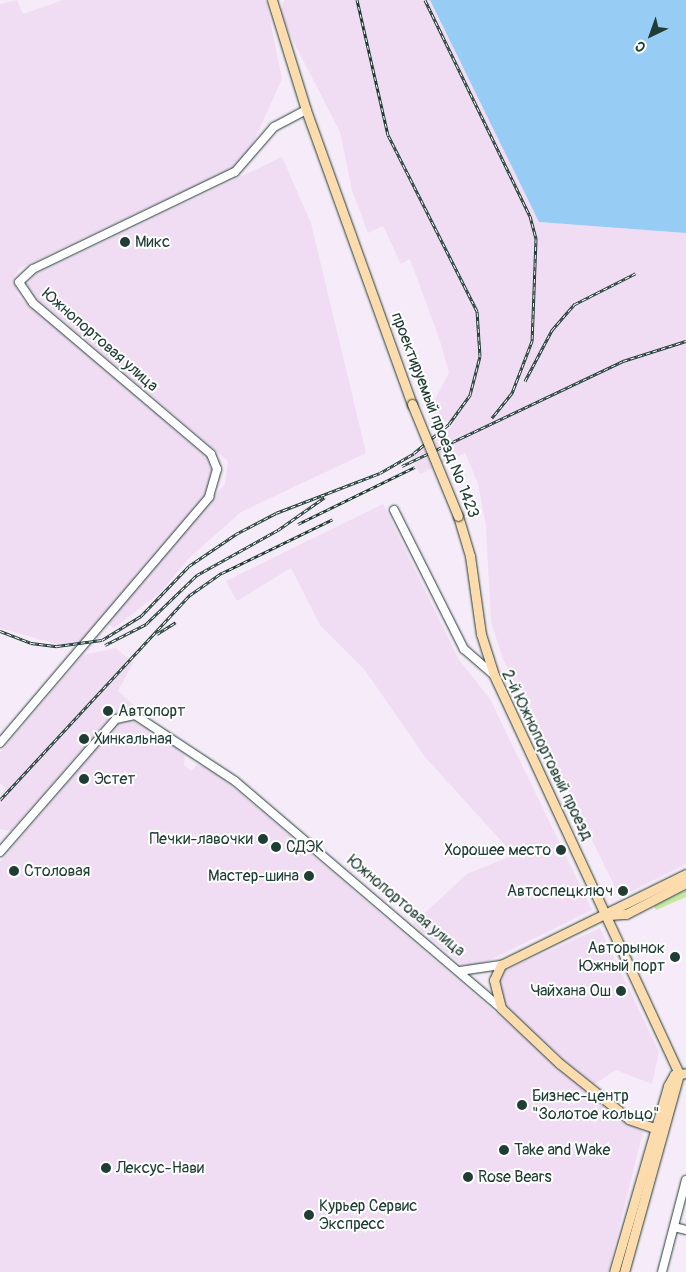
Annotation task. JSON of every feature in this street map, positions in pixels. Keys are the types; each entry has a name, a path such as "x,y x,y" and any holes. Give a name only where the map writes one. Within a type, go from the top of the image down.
{"main road":[{"path":"272,0 306,110"},
{"name":"проектируемый проезд № 1423","path":"306,110 330,170 412,404 458,516 470,556 481,634 494,675"},
{"name":"2-й Южнопортовый проезд","path":"494,675 684,1076"},
{"path":"635,904 686,874"},
{"path":"501,1008 494,980 501,965 607,916 686,883"},
{"name":"Южнопортовая улица","path":"501,1008 599,1095 630,1119 658,1130"},
{"path":"614,1272 658,1130 684,1076"},
{"path":"624,1272 672,1078 684,1076"}],"street":[{"name":"Южнопортовая улица","path":"0,743 209,497 217,469 211,454 33,303 19,282 33,269 235,172 274,127 306,110"},
{"name":"2-й Южнопортовый проезд","path":"394,510 464,649 494,675"},
{"name":"Южнопортовая улица","path":"0,852 116,719 136,715 229,776 460,971 501,1008"},
{"path":"0,840 9,841"},
{"path":"460,971 501,965"},
{"path":"662,1272 686,1180"},
{"path":"674,1227 686,1230"}],"shaded area":[{"path":"17,0 23,14 63,0 266,0 282,79 244,163 20,268 14,277 18,296 208,458 213,478 206,494 82,643 59,645 0,628 0,4"},
{"path":"284,0 430,0 539,222 686,233 686,864 620,897 503,659 491,622 486,526 478,483 465,453 420,474 411,458 453,426 429,410 449,373 440,341 410,259 401,264 383,226 368,233 352,190 340,132 280,15"},
{"path":"282,157 311,223 366,453 241,512 187,560 161,592 114,628 107,623 225,484 228,461 29,292 27,284 34,275"},
{"path":"383,504 459,660 490,699 592,910 476,967 462,965 413,924 467,874 514,855 426,758 364,669 320,625 291,568 237,601 226,581"},
{"path":"116,648 133,663 118,691 137,708 113,714 11,831 0,829 0,796 6,788 0,783 0,753 83,655"},
{"path":"121,720 135,721 185,752 184,765 191,771 197,765 211,768 553,1062 643,1132 608,1272 0,1272 0,862"},
{"path":"600,928 659,1052 652,1084 616,1070 593,1085 509,1011 497,985 504,971"}],"green space":[{"path":"86,335 109,342 106,347 112,357"},
{"path":"686,890 686,897 656,910 654,906"}],"water":[{"path":"430,0 686,0 686,233 539,222"}],"railway":[{"path":"0,631 31,643 57,646 102,640 141,616 189,566 236,534 276,513 380,473 414,453 449,424 470,395 480,356 477,311 388,135 357,0"},
{"path":"425,0 530,216 536,239 532,341 512,393 492,418"},
{"path":"525,381 552,330 575,304 636,273"},
{"path":"402,466 623,361 686,341"},
{"path":"298,524 415,467"},
{"path":"105,645 146,624 197,575 278,530 325,497"},
{"path":"0,800 190,595 222,573 333,519"},
{"path":"157,634 176,622"}],"place":[{"name":"Микс","path":"125,242"},
{"name":"Автопорт","path":"108,711"},
{"name":"Хинкальная","path":"84,739"},
{"name":"Эстет","path":"84,779"},
{"name":"Печки-лавочки","path":"263,839"},
{"name":"СДЭК","path":"276,847"},
{"name":"Хорошее место","path":"561,850"},
{"name":"Столовая","path":"14,871"},
{"name":"Мастер-шина","path":"309,876"},
{"name":"Автоспецключ","path":"623,891"},
{"name":"Авторынок Южный порт","path":"675,957"},
{"name":"Чайхана Ош","path":"621,991"},
{"name":"Бизнес-центр \"Золотое кольцо\"","path":"522,1105"},
{"name":"Take and Wake","path":"504,1150"},
{"name":"Лексус-Нави","path":"106,1168"},
{"name":"Rose Bears","path":"468,1177"},
{"name":"Курьер Сервис Экспресс","path":"309,1215"}]}
